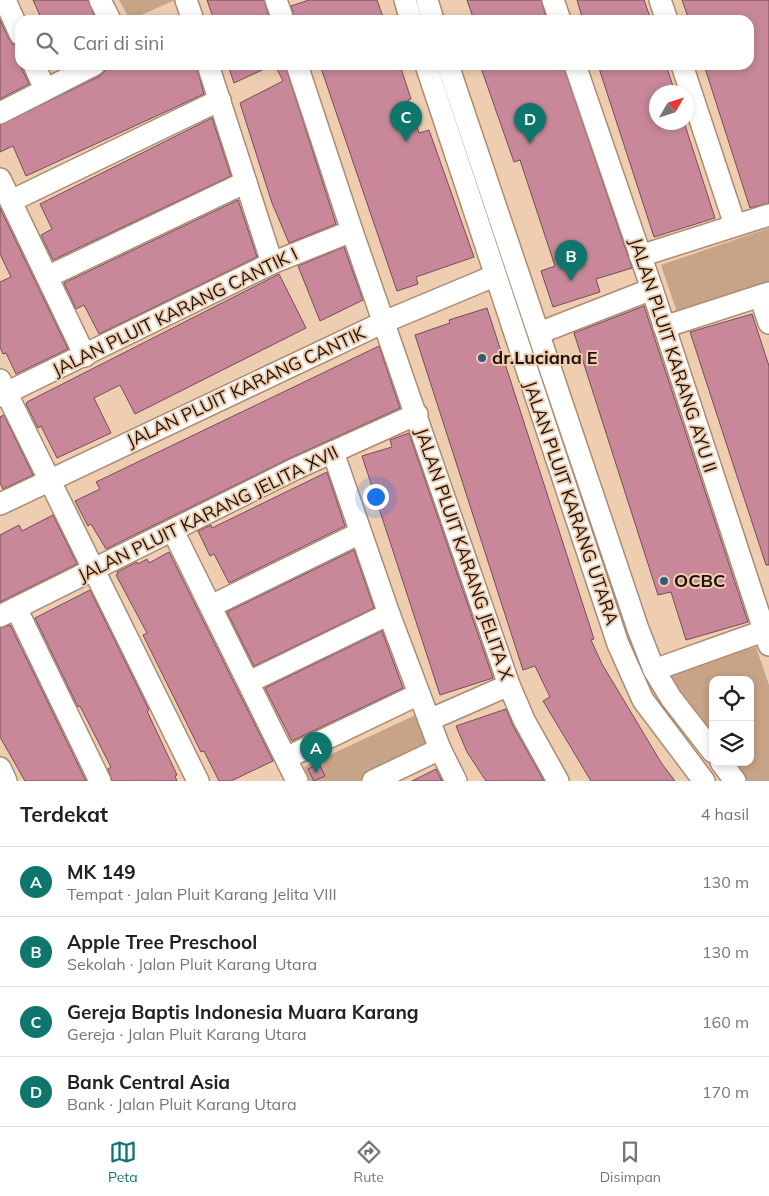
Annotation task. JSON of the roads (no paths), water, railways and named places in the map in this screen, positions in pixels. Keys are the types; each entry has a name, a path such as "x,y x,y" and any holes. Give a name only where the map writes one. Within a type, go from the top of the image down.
{"street":[{"path":"5,0 15,23"},
{"path":"100,0 108,15"},
{"path":"276,0 280,15"},
{"path":"405,0 410,15"},
{"path":"427,0 432,15"},
{"path":"553,0 558,15"},
{"path":"660,0 665,15"},
{"path":"36,70 45,89"},
{"path":"0,113 84,70"},
{"path":"210,70 272,263"},
{"name":"JALAN PLUIT KARANG JELITA X","path":"299,70 509,685 524,720 558,781"},
{"name":"JALAN PLUIT KARANG UTARA","path":"427,70 494,276 618,644 633,680 653,714 704,781"},
{"name":"JALAN PLUIT KARANG UTARA","path":"449,70 592,495 654,670 672,698 709,747"},
{"name":"JALAN PLUIT KARANG AYU II","path":"577,70 767,635"},
{"path":"684,70 735,226"},
{"path":"12,201 220,100"},
{"path":"0,179 85,356"},
{"path":"47,277 246,182"},
{"path":"640,256 769,215"},
{"name":"JALAN PLUIT KARANG CANTIK I","path":"2,390 85,356 272,263 352,230"},
{"name":"JALAN PLUIT KARANG CANTIK","path":"0,504 384,322 494,276"},
{"path":"539,333 652,289"},
{"path":"664,327 765,295 769,323"},
{"path":"2,390 50,479 198,781"},
{"name":"JALAN PLUIT KARANG JELITA XVII","path":"8,612 295,469 417,414"},
{"path":"333,452 389,614 440,749 456,781"},
{"path":"570,502 592,495"},
{"path":"173,531 297,781"},
{"path":"211,606 360,533"},
{"path":"8,612 100,781"},
{"path":"249,682 389,614"},
{"path":"654,670 767,635"},
{"path":"429,720 509,685"},
{"path":"286,758 419,694"},
{"path":"373,781 440,749"},
{"path":"724,766 735,781"},
{"path":"0,768 6,781"}],"place":[{"name":"Gereja Baptis Indonesia Muara Karang","path":"406,142"},
{"name":"Bank Central Asia","path":"530,144"},
{"name":"Apple Tree Preschool","path":"571,281"},
{"name":"dr.Luciana E","path":"482,358"},
{"name":"OCBC","path":"664,581"},
{"name":"MK 149","path":"316,773"}]}
